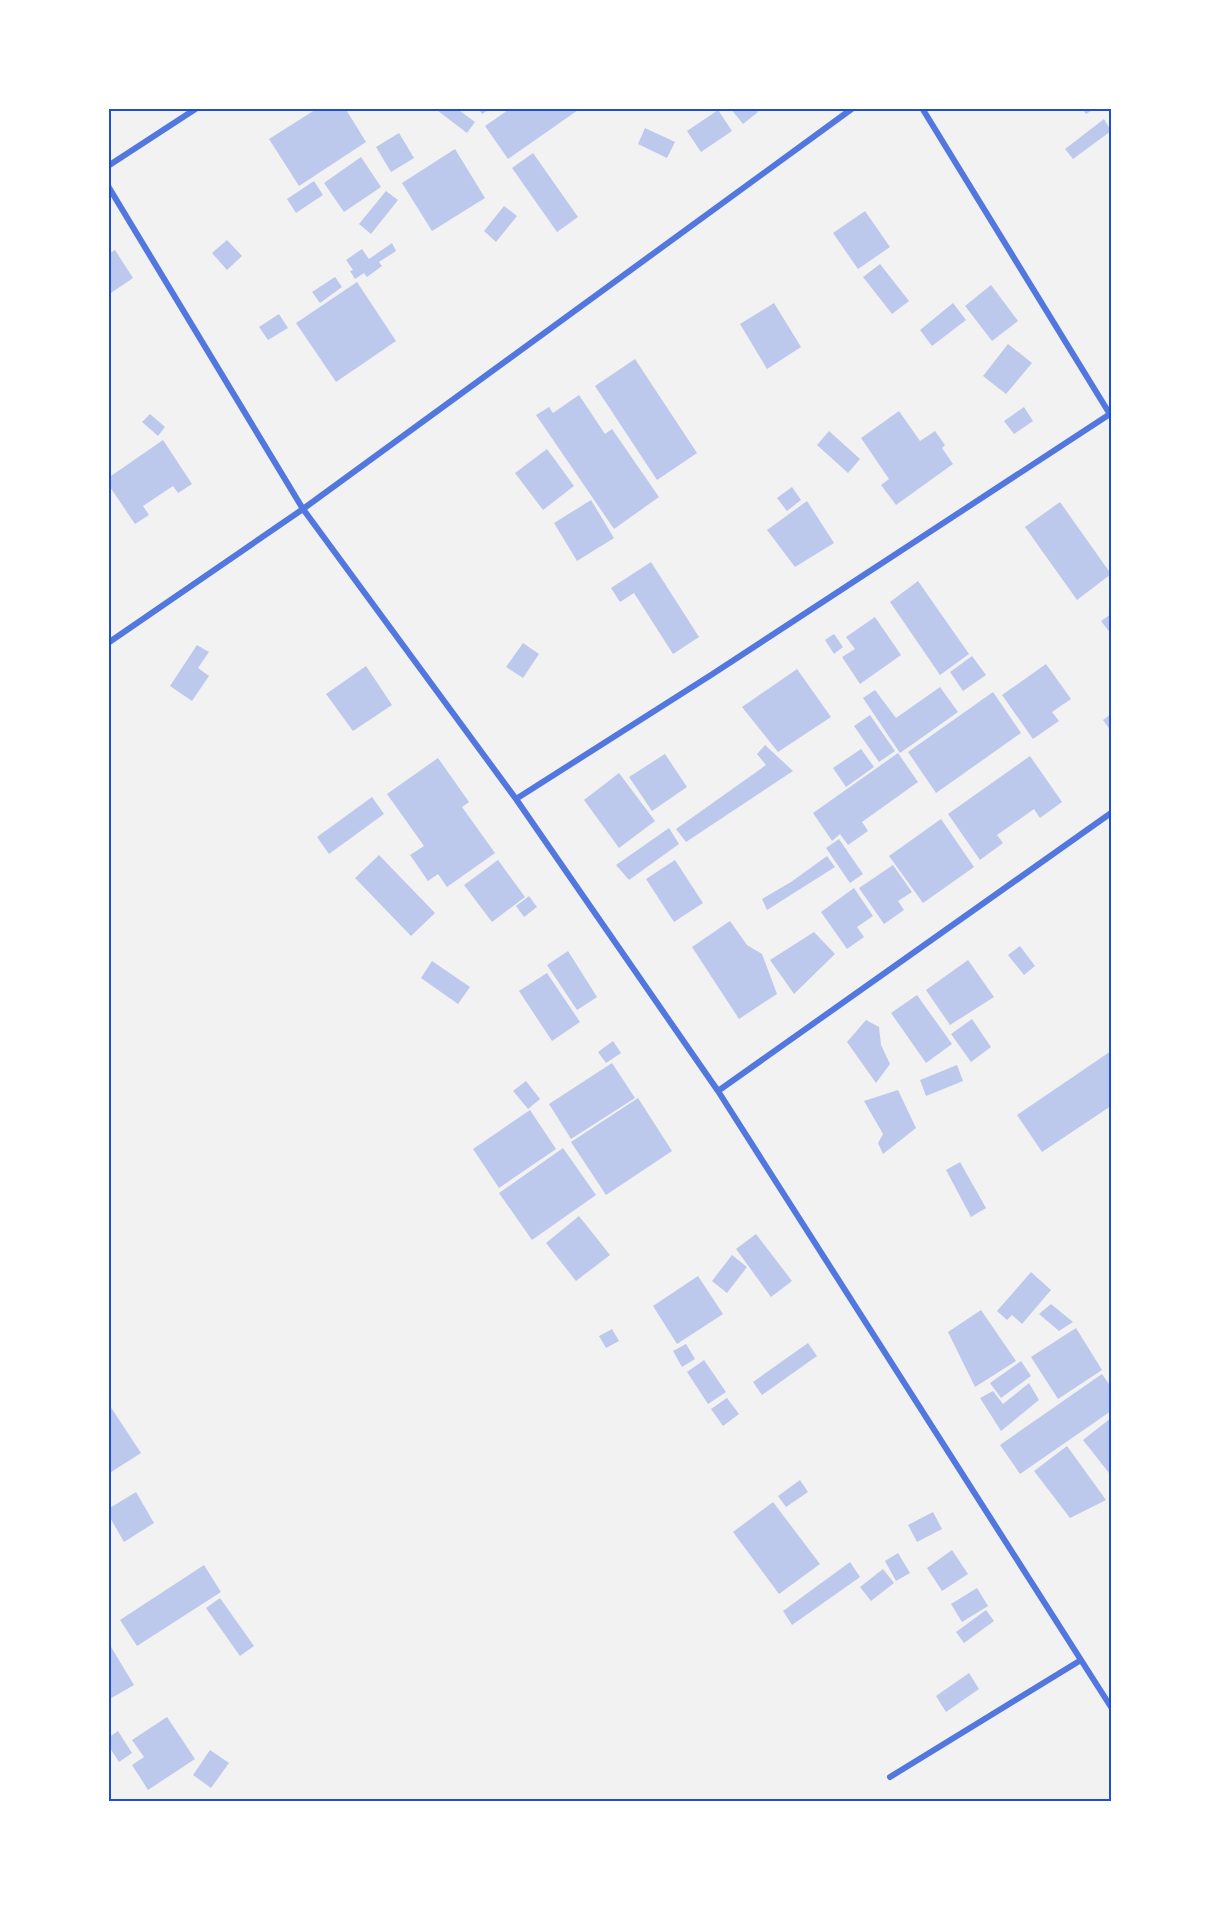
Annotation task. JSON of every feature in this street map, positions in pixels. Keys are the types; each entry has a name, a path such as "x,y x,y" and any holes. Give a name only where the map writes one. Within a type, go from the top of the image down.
{"street":[{"path":"108,166 196,108"},
{"path":"108,643 303,509 854,108"},
{"path":"516,799 1110,415 922,108"},
{"path":"108,186 303,509 516,799 718,1091 1111,1707"},
{"path":"718,1091 1111,813"},
{"path":"890,1777 1082,1660"}],"building":[{"path":"318,108 345,108 366,142 299,186 269,139"},
{"path":"434,108 456,108 475,122 467,133"},
{"path":"478,108 492,108 482,114"},
{"path":"511,108 581,108 508,159 485,126"},
{"path":"730,108 755,108 758,112 743,124"},
{"path":"1082,108 1096,108 1086,114"},
{"path":"718,110 732,131 701,152 687,131"},
{"path":"1104,119 1111,131 1073,159 1065,149"},
{"path":"645,128 675,142 667,158 638,144"},
{"path":"399,133 414,158 391,172 376,147"},
{"path":"455,149 485,198 432,231 402,183"},
{"path":"533,153 578,217 557,232 512,168"},
{"path":"361,157 381,187 344,212 324,183"},
{"path":"314,181 323,195 296,213 287,199"},
{"path":"386,191 398,200 371,234 359,224"},
{"path":"504,206 517,216 496,242 484,231"},
{"path":"865,211 890,247 858,269 833,233"},
{"path":"227,240 242,256 227,270 212,253"},
{"path":"392,243 396,251 379,262 382,266 367,277 364,273 355,279 350,271 353,270 346,260 362,249 369,259"},
{"path":"115,250 133,278 108,295 108,254"},
{"path":"880,264 909,301 892,314 863,277"},
{"path":"335,277 342,287 320,303 312,292"},
{"path":"357,282 396,341 336,382 296,323"},
{"path":"991,285 1018,321 992,341 965,306"},
{"path":"774,303 801,347 767,369 740,324"},
{"path":"953,303 966,320 932,346 920,330"},
{"path":"279,314 288,328 268,340 259,327"},
{"path":"1008,344 1032,363 1006,394 983,376"},
{"path":"635,359 697,453 657,480 595,386"},
{"path":"579,395 605,434 612,429 659,497 614,529 536,415 549,407 553,413"},
{"path":"1024,407 1033,421 1014,434 1004,421"},
{"path":"899,411 920,441 935,431 945,445 942,448 953,464 896,505 881,485 889,479 861,438"},
{"path":"150,414 165,427 158,436 142,422"},
{"path":"829,431 860,459 848,473 817,445"},
{"path":"163,440 192,484 178,493 173,486 143,506 149,515 135,524 108,484 108,478"},
{"path":"547,449 574,486 543,510 515,473"},
{"path":"792,487 801,500 787,511 777,498"},
{"path":"591,500 614,538 577,561 554,523"},
{"path":"807,501 834,543 795,567 767,530"},
{"path":"1060,502 1111,574 1077,600 1025,527"},
{"path":"651,562 699,637 673,654 634,593 620,602 611,588"},
{"path":"918,581 969,654 940,675 890,602"},
{"path":"1111,614 1111,634 1101,621"},
{"path":"875,617 901,655 860,684 842,657 855,649 846,637"},
{"path":"834,634 843,647 834,654 825,640"},
{"path":"523,643 539,654 523,678 506,667"},
{"path":"197,645 209,652 198,668 209,676 192,701 170,686"},
{"path":"972,656 986,675 963,691 950,672"},
{"path":"1046,664 1071,699 1052,712 1059,721 1033,739 1002,695"},
{"path":"366,666 392,705 353,731 326,694"},
{"path":"797,669 831,717 778,752 742,707"},
{"path":"940,687 958,712 900,753 863,698 875,690 896,718"},
{"path":"993,692 1021,733 936,793 908,752"},
{"path":"1111,714 1111,731 1103,720"},
{"path":"870,715 895,751 879,762 854,726"},
{"path":"765,745 793,771 686,842 676,829 766,765 757,754"},
{"path":"861,749 874,767 846,787 833,768"},
{"path":"898,753 918,782 862,822 868,831 848,845 840,834 832,841 813,813"},
{"path":"665,754 687,787 652,811 629,777"},
{"path":"1030,756 1062,802 1040,818 1034,809 997,835 1003,843 980,860 948,814"},
{"path":"438,758 469,802 462,807 495,853 447,887 438,874 428,881 410,855 424,846 387,794"},
{"path":"619,773 655,821 619,848 584,800"},
{"path":"372,797 384,814 329,854 317,837"},
{"path":"941,819 974,867 923,903 889,856"},
{"path":"669,828 679,844 629,880 616,865"},
{"path":"839,839 863,874 850,883 826,848"},
{"path":"379,855 435,913 411,936 355,878"},
{"path":"827,856 835,867 767,910 762,899 791,882"},
{"path":"498,860 525,897 492,922 464,885"},
{"path":"675,860 703,903 674,922 646,879"},
{"path":"893,865 912,892 898,901 904,910 884,924 859,888"},
{"path":"854,888 873,916 857,927 864,937 847,949 821,912"},
{"path":"529,896 537,907 524,917 516,906"},
{"path":"730,921 747,945 762,954 777,994 739,1019 692,947"},
{"path":"814,932 835,954 794,994 770,960"},
{"path":"1020,946 1035,966 1024,975 1008,955"},
{"path":"568,951 597,997 577,1010 547,965"},
{"path":"968,960 994,997 950,1025 926,990"},
{"path":"432,961 470,987 458,1004 421,978"},
{"path":"547,973 580,1022 552,1041 519,991"},
{"path":"917,995 952,1044 926,1063 891,1013"},
{"path":"972,1019 991,1047 971,1062 951,1034"},
{"path":"866,1020 879,1027 881,1045 890,1064 876,1083 847,1042"},
{"path":"613,1041 621,1053 606,1063 598,1052"},
{"path":"1111,1051 1111,1106 1042,1152 1017,1115"},
{"path":"612,1063 635,1098 571,1139 549,1104"},
{"path":"957,1065 963,1081 926,1096 920,1080"},
{"path":"526,1081 540,1099 528,1109 513,1091"},
{"path":"898,1090 916,1128 883,1154 878,1143 883,1134 864,1101"},
{"path":"638,1098 672,1151 606,1195 571,1142"},
{"path":"530,1110 556,1149 499,1188 473,1149"},
{"path":"563,1148 596,1195 532,1240 499,1193"},
{"path":"960,1162 986,1208 971,1217 946,1170"},
{"path":"579,1216 610,1255 576,1281 546,1243"},
{"path":"756,1234 792,1281 771,1297 736,1249"},
{"path":"732,1255 747,1267 727,1293 712,1281"},
{"path":"1031,1272 1051,1290 1022,1324 1012,1315 1007,1320 997,1311"},
{"path":"698,1276 723,1314 677,1344 653,1306"},
{"path":"1051,1304 1073,1322 1059,1331 1039,1314"},
{"path":"981,1310 1016,1361 975,1387 948,1332"},
{"path":"1076,1328 1102,1370 1058,1399 1031,1357"},
{"path":"612,1329 619,1341 606,1348 599,1336"},
{"path":"808,1343 817,1356 762,1395 753,1382"},
{"path":"686,1344 695,1359 682,1367 673,1351"},
{"path":"704,1360 726,1392 708,1404 687,1372"},
{"path":"1021,1361 1031,1376 1001,1398 990,1383"},
{"path":"1102,1374 1111,1387 1111,1411 1020,1474 1000,1445"},
{"path":"1029,1383 1039,1400 1001,1431 980,1398 993,1391 1003,1404"},
{"path":"727,1398 739,1414 723,1426 711,1409"},
{"path":"108,1403 141,1453 108,1474"},
{"path":"1111,1418 1111,1471 1109,1473 1083,1440"},
{"path":"1067,1446 1106,1500 1070,1518 1034,1471"},
{"path":"800,1480 808,1492 786,1507 778,1496"},
{"path":"136,1492 154,1523 124,1542 108,1514 108,1509"},
{"path":"773,1502 820,1564 779,1594 733,1532"},
{"path":"933,1512 942,1529 917,1542 908,1525"},
{"path":"952,1550 968,1574 942,1591 927,1568"},
{"path":"898,1553 910,1573 896,1581 885,1561"},
{"path":"850,1562 860,1577 792,1625 783,1611"},
{"path":"204,1565 221,1592 137,1646 120,1620"},
{"path":"883,1569 894,1583 871,1601 860,1587"},
{"path":"977,1588 988,1606 962,1622 951,1604"},
{"path":"220,1598 254,1646 240,1656 206,1608"},
{"path":"986,1610 994,1621 964,1643 956,1632"},
{"path":"108,1642 134,1685 108,1700"},
{"path":"969,1673 979,1689 946,1712 936,1696"},
{"path":"167,1717 195,1759 148,1790 132,1765 144,1757 132,1740"},
{"path":"118,1731 132,1753 119,1762 108,1745 108,1738"},
{"path":"210,1750 229,1763 211,1788 193,1775"}]}
